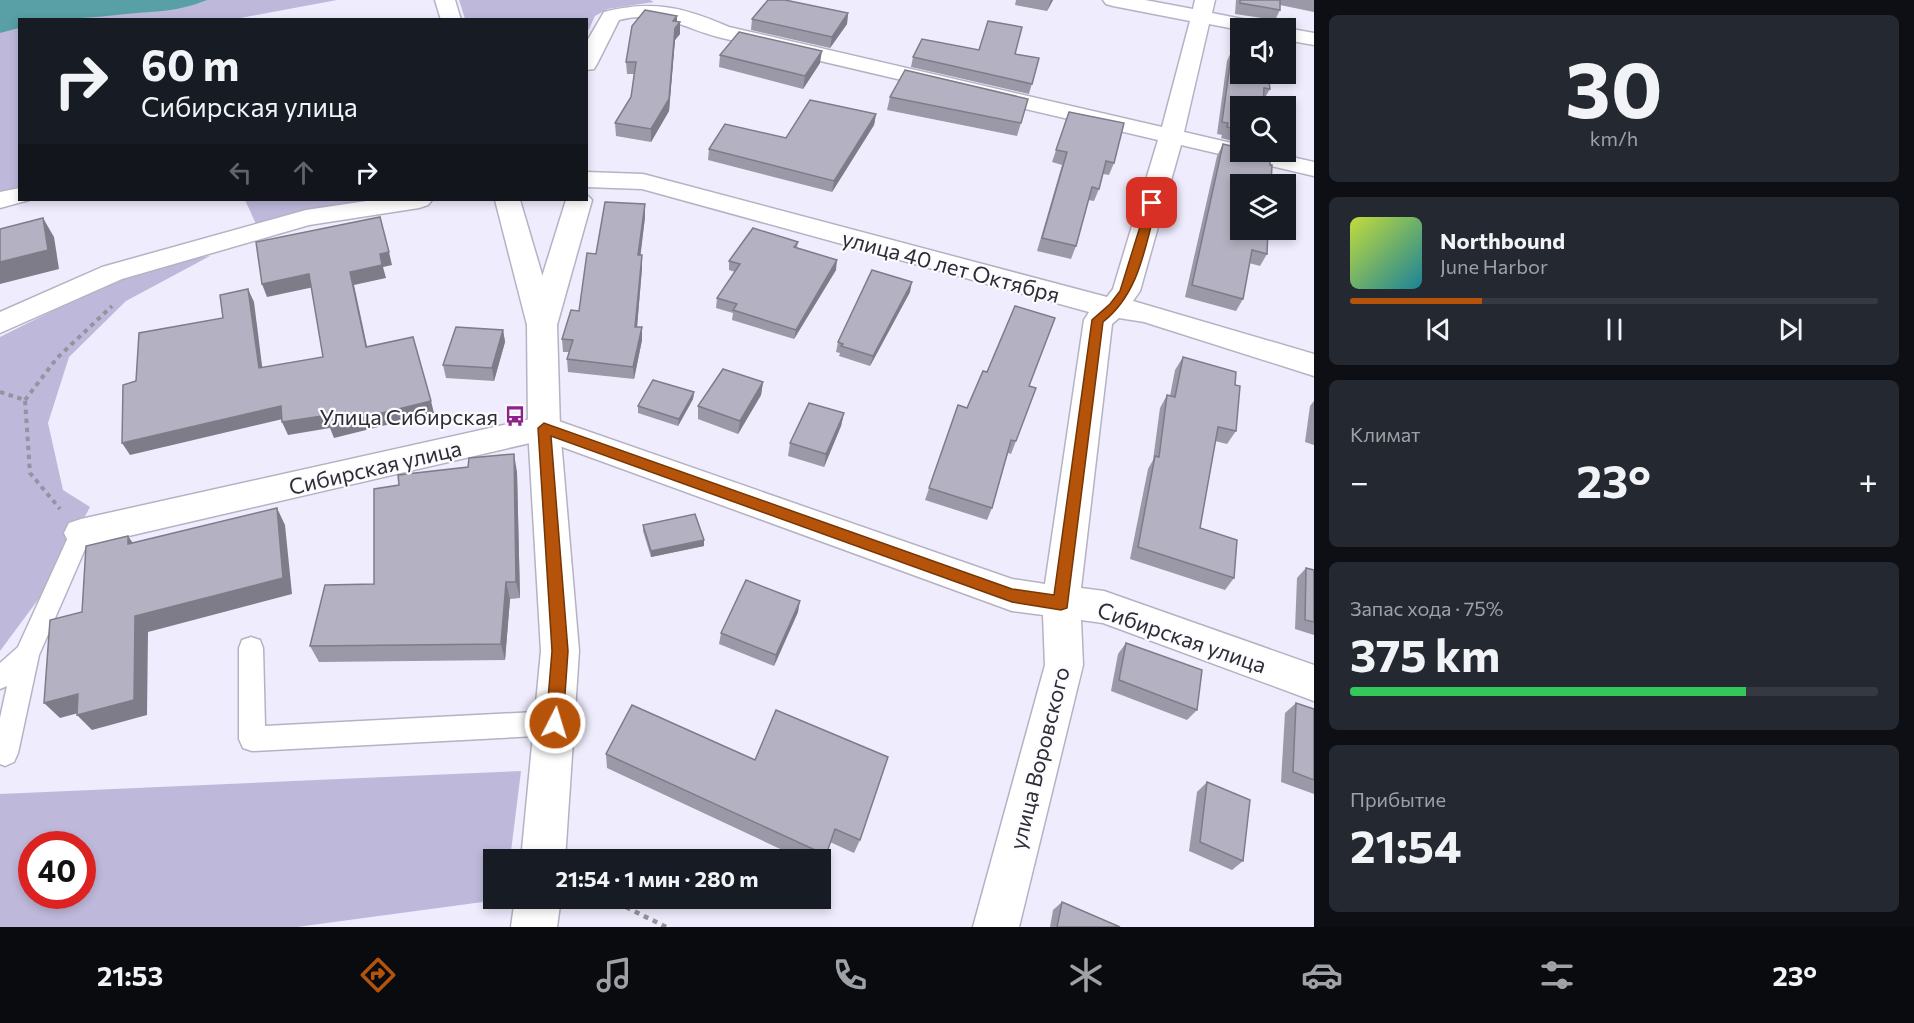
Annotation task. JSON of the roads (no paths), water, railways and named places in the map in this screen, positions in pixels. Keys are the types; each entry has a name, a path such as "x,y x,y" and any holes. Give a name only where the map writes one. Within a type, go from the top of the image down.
{"street":[{"path":"445,0 450,18"},
{"path":"1113,0 1202,8 1231,18"},
{"path":"678,12 699,1"},
{"name":"улица Воровского","path":"996,927 1065,665 1061,603 1098,320 1114,307 1126,291 1171,137 1202,8"},
{"path":"588,60 610,16 627,11 653,9 678,12 722,32 1314,170"},
{"path":"1296,36 1314,39"},
{"name":"улица 40 лет Октября","path":"588,179 643,182 1084,302 1147,313 1314,365"},
{"path":"0,200 18,196"},
{"path":"0,323 112,273 306,218 413,201"},
{"path":"507,201 542,326 544,428 560,651 544,849"},
{"path":"542,326 579,201"},
{"name":"Сибирская улица","path":"81,533 544,428 1012,595 1104,607 1314,682"},
{"path":"534,927 536,909"}],"lane":[{"path":"5,753 27,656 81,533"},
{"path":"251,648 252,739 555,723"},
{"path":"0,678 27,656"}],"water":[{"path":"0,0 207,0 186,7 157,11 73,18 18,18 18,28 0,33"}],"place":[{"name":"Улица Сибирская","path":"515,416"}]}
